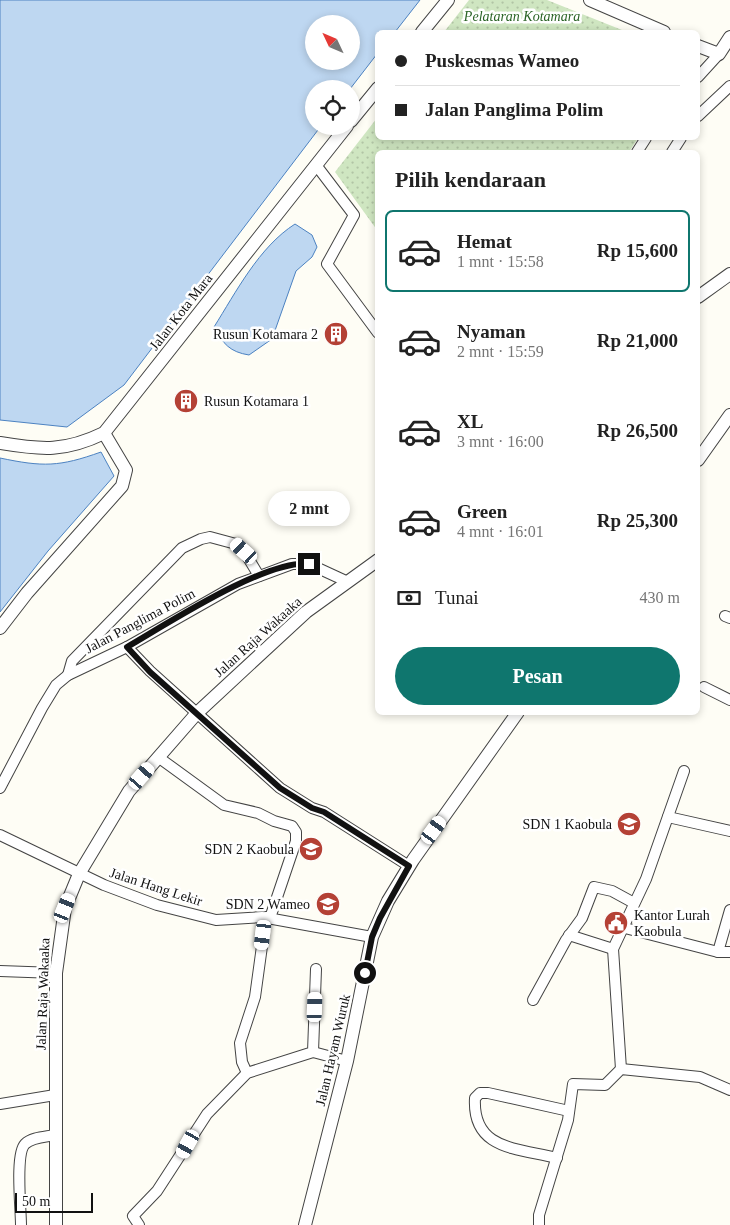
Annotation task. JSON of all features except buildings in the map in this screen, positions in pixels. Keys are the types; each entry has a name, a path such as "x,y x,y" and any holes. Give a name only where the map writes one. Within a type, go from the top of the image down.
{"street":[{"path":"424,30 448,0"},
{"path":"590,0 659,30"},
{"path":"700,75 719,54 730,37"},
{"path":"700,47 719,54"},
{"path":"700,114 730,86"},
{"path":"360,110 375,92"},
{"name":"Jalan Kota Mara","path":"0,443 40,450 52,449 83,443 104,433 340,135"},
{"path":"316,165 354,215 327,264 375,329"},
{"path":"700,296 730,274"},
{"path":"700,457 730,415"},
{"path":"0,628 27,593 122,486 126,470 104,433"},
{"path":"68,675 72,661 182,548 210,537 236,544 244,551 259,576"},
{"name":"Jalan Panglima Polim","path":"0,788 42,708 56,685 68,675 127,647 238,584 298,562 309,564 348,582"},
{"name":"Jalan Raja Wakaaka","path":"56,1225 56,973 65,908 79,874 129,791 198,713 306,612 375,562"},
{"path":"127,647 150,672 280,788 312,808 324,812 409,866"},
{"path":"704,687 730,700"},
{"name":"Jalan Hayam Wuruk","path":"305,1225 347,1061 372,937 388,901 409,866 516,715"},
{"path":"158,757 224,805 258,813 274,821 292,826 296,832 296,841 268,918 255,997 240,1043 242,1062 247,1074"},
{"path":"621,1069 613,949 634,903 684,771"},
{"path":"668,817 730,831"},
{"name":"Jalan Hang Lekir","path":"0,836 79,874 157,905 216,920 250,916 372,937"},
{"path":"533,1000 569,935 582,918 594,886 612,892 634,903"},
{"path":"718,952 730,910"},
{"path":"624,928 718,952 730,952"},
{"path":"569,935 613,949"},
{"path":"313,1052 316,969"},
{"path":"0,971 56,973"},
{"path":"139,1225 132,1216 157,1191 207,1114 247,1074 313,1052 347,1061"},
{"path":"539,1225 539,1215 569,1111 572,1085 604,1085 621,1069 700,1077 730,1090"},
{"path":"557,1158 498,1144 488,1138 475,1118 475,1098 480,1093 488,1093 569,1111"},
{"path":"0,1104 55,1095"},
{"path":"21,1225 20,1156 24,1144 55,1135"}],"green space":[{"name":"Pelataran Kotamara","path":"469,0 547,0 622,30 446,30"},
{"path":"375,121 375,140 637,140 630,150 375,150 375,227 335,172"}],"water":[{"path":"0,0 420,0 397,30 375,30 375,57 357,80 305,80 305,135 314,135 124,385 67,427 0,420"},
{"path":"295,224 312,235 317,247 312,257 296,271 272,339 249,355 237,352 224,343 214,327 259,257"},
{"path":"101,452 114,476 48,551 0,612 0,458 28,463 51,464 74,461"}],"place":[{"name":"Rusun Kotamara 2","path":"336,334"},
{"name":"Rusun Kotamara 1","path":"186,401"},
{"name":"SDN 1 Kaobula","path":"629,824"},
{"name":"SDN 2 Kaobula","path":"311,849"},
{"name":"SDN 2 Wameo","path":"328,904"},
{"name":"Kantor Lurah Kaobula","path":"616,923"}],"route":[{"path":"309,564 298,562 238,584 127,647 150,672 280,788 312,808 324,812 409,866 388,901 372,937 365,973"}]}
